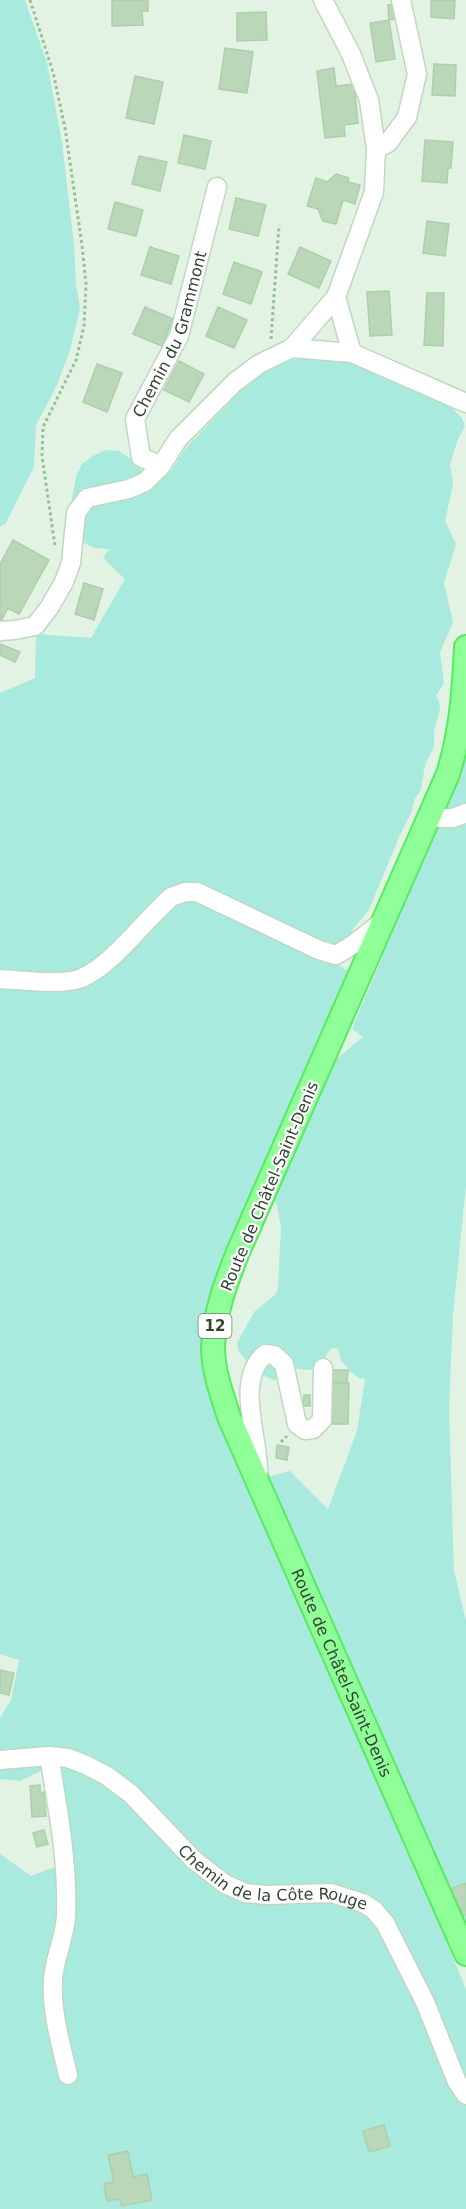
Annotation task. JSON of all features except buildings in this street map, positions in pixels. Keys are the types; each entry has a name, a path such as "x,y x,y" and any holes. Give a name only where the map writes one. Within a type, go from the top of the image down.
{"main road":[{"name":"Route de Châtel-Saint-Denis","path":"466,647 464,695 459,734 448,774 238,1252 216,1320 213,1349 219,1383 229,1417 466,1954"}],"street":[{"path":"0,630 35,626 64,582 71,563 76,513 87,498 129,489 145,482 161,466 177,439 235,382 259,364 292,348 336,297 374,192 376,149 369,100 351,54 323,0"},
{"path":"376,149 388,143 407,117 417,74 401,0"},
{"name":"Chemin du Grammont","path":"161,466 141,457 135,419 179,336 217,187"},
{"path":"336,297 352,353"},
{"path":"292,348 352,353 466,404"},
{"path":"430,818 453,818 466,813"},
{"path":"0,979 52,982 81,978 103,964 171,897 185,892 197,892 319,950 336,955 360,976"},
{"path":"336,955 385,920"},
{"path":"258,1483 259,1457 249,1401 251,1376 257,1361 265,1354 274,1355 284,1364 297,1424 305,1430 313,1430 322,1420 323,1368"},
{"path":"49,1756 62,1832 66,1876 66,1919 52,1978 55,2019 68,2075"},
{"name":"Chemin de la Côte Rouge","path":"0,1760 49,1756 77,1761 107,1776 131,1794 195,1860 225,1884 245,1893 267,1895 331,1893 363,1903 374,1910 385,1923 425,2002 457,2082 466,2095"}],"path":[{"path":"30,0 53,72 65,128 86,284 84,326 76,360 42,427 42,456 57,554"},
{"path":"270,359 279,225"}],"shaded area":[{"path":"0,0 25,0 47,63 62,142 80,308 70,350 57,385 36,425 34,467 6,523 0,527"},
{"path":"317,358 351,363 380,373 452,408 462,418 465,426 450,464 453,484 445,521 456,544 444,583 453,622 440,652 444,683 436,696 440,710 434,731 434,747 425,765 421,790 415,798 411,813 369,910 353,929 346,947 329,958 350,973 219,1275 200,1333 217,1415 393,1813 466,1989 466,2209 0,2209 0,1854 31,1876 68,1862 45,1769 20,1781 0,1779 0,1718 11,1700 19,1660 0,1654 0,693 35,678 36,634 91,638 125,579 103,558 109,549 95,548 82,542 70,511 76,477 82,464 105,450 119,451 136,463 145,474 142,490 169,474 185,449 252,379 278,365 296,359"},
{"path":"466,752 466,1186 453,1315 449,1408 454,1571 466,1621 466,1935 415,1821 346,1651 266,1477 290,1471 328,1509 357,1431 365,1379 359,1378 348,1370 341,1361 338,1348 330,1349 323,1361 310,1370 289,1368 281,1379 274,1380 254,1372 238,1350 237,1343 254,1312 276,1294 278,1288 281,1228 277,1205 270,1194 335,1060 363,1037 352,1029 435,832 453,795"}]}
